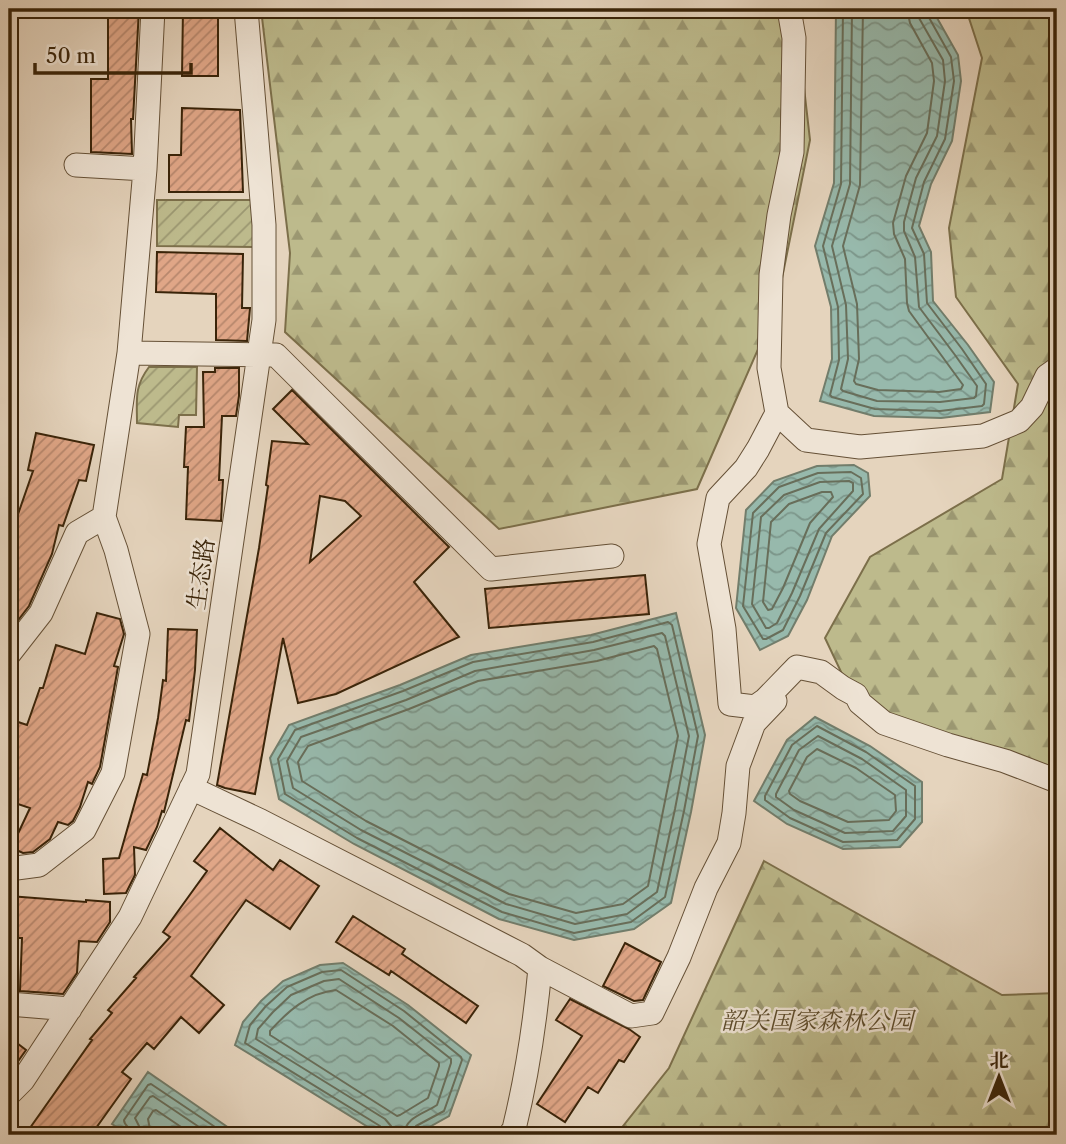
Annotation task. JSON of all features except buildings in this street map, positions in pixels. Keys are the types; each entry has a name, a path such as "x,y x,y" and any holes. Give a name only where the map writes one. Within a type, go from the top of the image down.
{"street":[{"path":"9,869 40,865 84,830 113,772 138,634 116,550 104,517 129,353 145,169 153,9"},
{"name":"生态路","path":"9,1094 23,1080 130,917 198,774 264,320 264,225 246,9"},
{"path":"789,9 794,38 792,152 779,215 771,275 769,368 777,413 806,440 860,447 983,436 1019,421 1032,407 1047,376 1057,369"},
{"path":"76,165 145,169"},
{"path":"129,353 276,355 491,569 612,556"},
{"path":"777,413 746,468 718,498 709,544 724,629 730,704 755,707 797,667 821,672 856,695 860,703 884,723 1005,761 1057,781"},
{"path":"9,654 41,613 77,533 104,517"},
{"path":"191,789 261,821 485,935 540,968 631,1016 652,1013 679,957 706,888 729,843 738,766 754,723 806,673 850,680 874,710"},
{"path":"510,1135 514,1129 525,1084 540,968"},
{"path":"9,1004 70,1009"}],"green space":[{"path":"261,9 795,9 810,140 776,308 697,489 499,529 285,332 290,253"},
{"path":"966,9 1057,9 1057,769 860,712 825,638 870,557 1002,479 1018,384 956,297 949,228 982,58"},
{"path":"157,200 254,200 254,247 157,246"},
{"path":"149,367 197,367 196,415 179,415 178,427 137,423 139,387"},
{"name":"韶关国家森林公园","path":"764,861 1002,995 1057,993 1057,1135 616,1135 669,1068"}],"water":[{"path":"836,9 932,9 958,55 961,81 952,141 931,184 919,226 931,252 933,301 994,382 990,412 941,418 874,416 820,401 832,359 831,307 815,246 834,183"},
{"path":"854,465 868,473 870,496 832,536 807,600 788,636 760,650 736,608 746,510 774,481 817,466"},
{"path":"676,613 705,735 671,903 634,929 574,940 499,919 354,844 279,799 270,758 289,725 400,685 471,655 591,635"},
{"path":"815,717 870,746 922,782 922,822 900,847 843,849 787,824 754,801 787,740"},
{"path":"343,963 408,1005 471,1055 449,1116 415,1135 381,1135 235,1045 243,1022 283,981 320,965"},
{"path":"148,1072 239,1135 129,1135 112,1124"}]}
